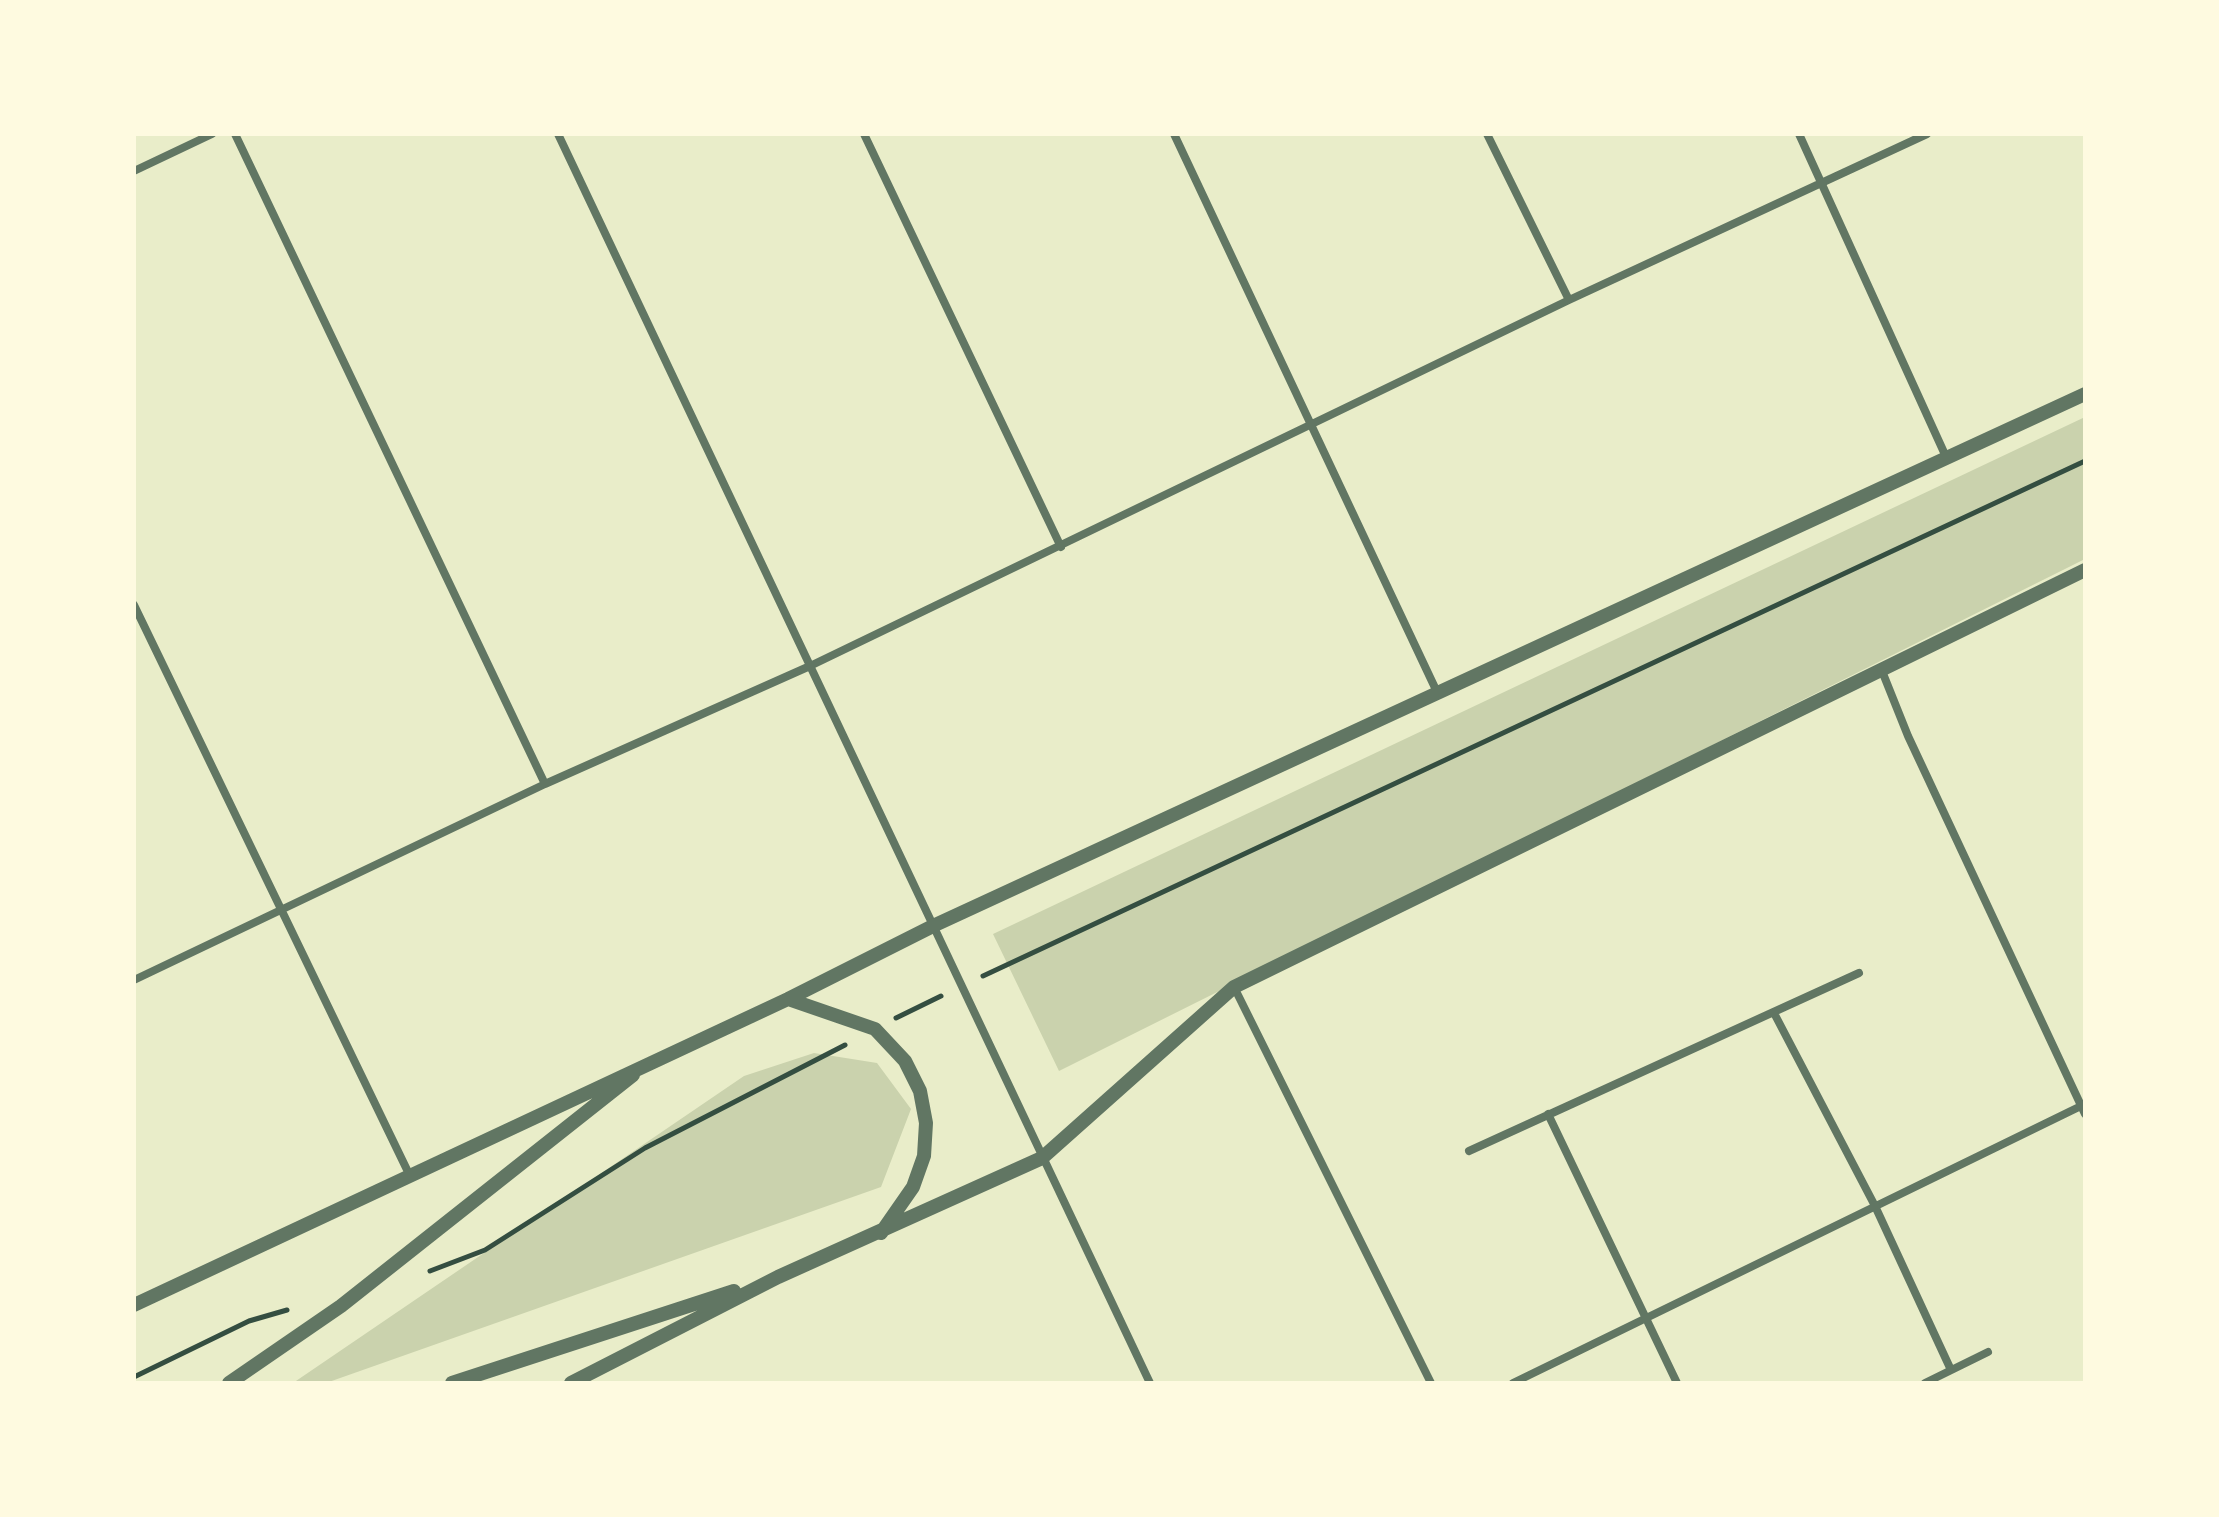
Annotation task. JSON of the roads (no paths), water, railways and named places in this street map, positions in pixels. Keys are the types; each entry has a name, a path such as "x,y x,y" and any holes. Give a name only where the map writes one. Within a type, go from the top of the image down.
{"street":[{"path":"134,171 212,134"},
{"path":"235,134 545,784"},
{"path":"558,134 1150,1383"},
{"path":"864,134 1061,547"},
{"path":"1174,134 1309,427 1437,692"},
{"path":"1487,134 1569,300"},
{"path":"1799,134 1947,459"},
{"path":"134,980 545,784 810,666 1569,300 1927,134"},
{"path":"134,1305 653,1059 788,999 935,925 2085,394"},
{"path":"571,1383 778,1277 1042,1158 1234,987 2085,570"},
{"path":"134,605 410,1176"},
{"path":"1513,1383 1875,1206 2083,1110 1908,736 1882,671"},
{"path":"1469,1151 1859,973"},
{"path":"1234,987 1431,1383"},
{"path":"788,999 856,1019 875,1029 905,1061 920,1091 926,1123 924,1156 913,1187 881,1233"},
{"path":"1774,1013 1875,1206 1951,1370"},
{"path":"229,1383 341,1306 653,1059"},
{"path":"1548,1114 1677,1383"},
{"path":"456,1382 778,1277"},
{"path":"1925,1383 1988,1352"}]}
